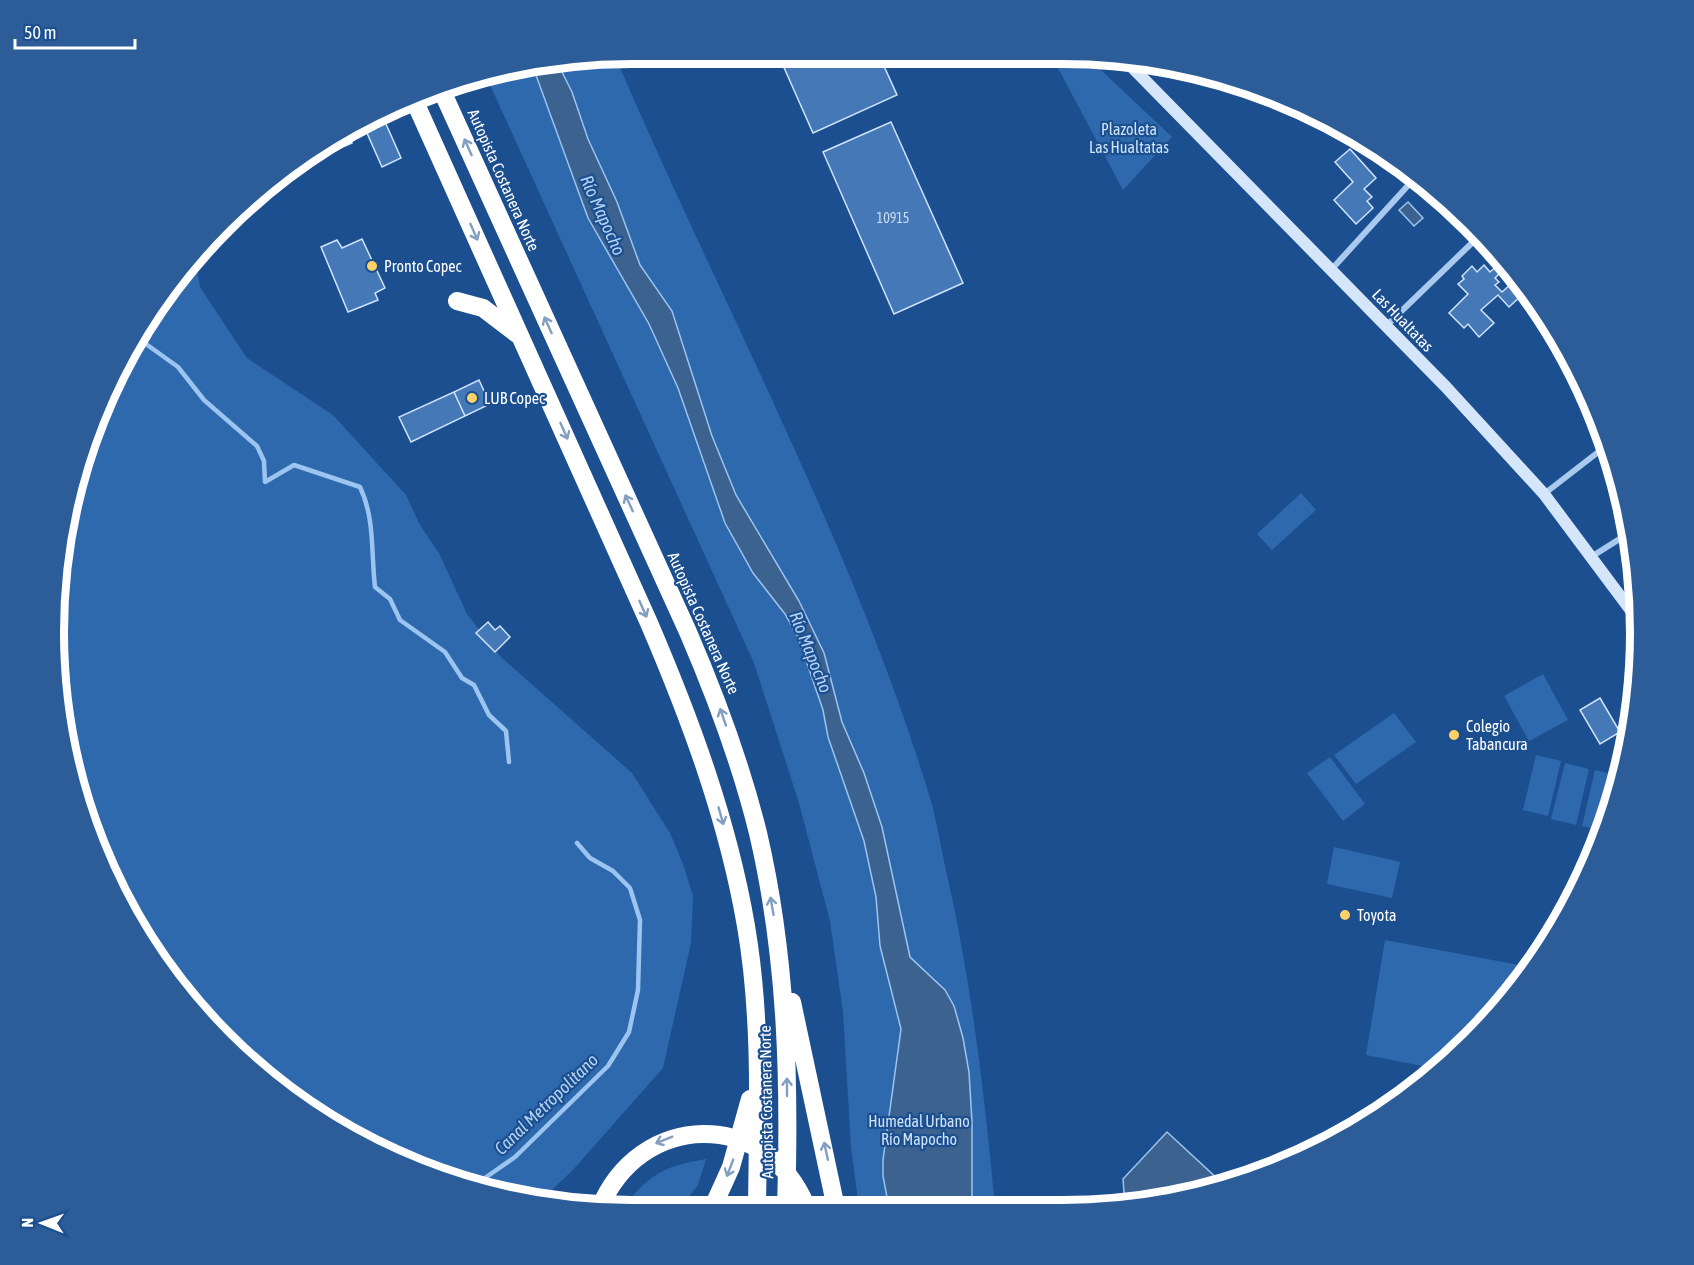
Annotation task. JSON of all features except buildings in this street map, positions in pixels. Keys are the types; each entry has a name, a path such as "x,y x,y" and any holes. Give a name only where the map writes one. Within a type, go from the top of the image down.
{"highway":[{"name":"Autopista Costanera Norte","path":"445,97 711,685 737,762 758,833 780,964 787,1058 786,1200"},
{"name":"Autopista Costanera Norte","path":"417,107 658,645 713,788 732,856 747,928 754,998 757,1071 757,1200"},
{"path":"457,301 483,308 523,339"},
{"path":"780,964 795,1011 834,1200"},
{"path":"716,1200 738,1145 757,1071"},
{"path":"605,1199 618,1175 629,1162 653,1145 690,1134 721,1136 749,1144 769,1157 798,1188 803,1200"},
{"path":"752,1200 758,1162"}],"street":[{"name":"Las Hualtatas","path":"1134,69 1446,387 1544,494 1629,608"},
{"path":"1331,270 1409,184"},
{"path":"1386,326 1473,242"},
{"path":"1544,494 1599,451"},
{"path":"1591,557 1622,538"}],"green space":[{"name":"Plazoleta Las Hualtatas","path":"1056,64 1097,66 1172,137 1123,190"},
{"name":"Humedal Urbano Río Mapocho","path":"619,65 784,425 864,611 931,801 964,960 977,1042 994,1200 858,1200 851,1147 843,1012 830,921 799,803 754,663 489,83 558,69"},
{"path":"197,268 200,287 247,358 333,415 406,495 420,525 439,553 467,614 501,657 632,773 670,833 683,864 693,896 691,943 663,1068 572,1171 547,1194 485,1181 415,1157 381,1142 317,1105 258,1060 205,1007 160,948 123,884 108,850 84,780 69,707 64,632 69,558 84,485 108,415 123,381 160,317"},
{"path":"1301,493 1316,510 1272,550 1257,534"},
{"path":"1543,674 1568,720 1529,741 1504,696"},
{"path":"1394,713 1416,742 1356,784 1334,755"},
{"path":"1536,755 1561,761 1548,816 1523,810"},
{"path":"1330,757 1365,804 1343,821 1307,773"},
{"path":"1565,763 1589,769 1576,825 1551,819"},
{"path":"1595,770 1611,774 1594,829 1582,826"},
{"path":"1334,847 1400,862 1392,898 1327,884"},
{"path":"1385,940 1521,965 1489,1007 1427,1067 1366,1055"},
{"path":"706,1159 698,1185 686,1200 630,1200 649,1180 678,1165"}],"water":[{"name":"Río Mapocho","path":"560,69 572,92 588,139 617,202 640,265 672,311 712,436 736,495 799,601 824,653 842,722 864,773 882,827 910,957 945,990 954,1006 963,1038 969,1072 972,1122 972,1200 888,1200 883,1160 901,1029 880,946 876,897 864,841 828,737 823,710 798,637 785,614 753,573 725,523 678,388 649,324 588,218 535,73"},
{"path":"1408,202 1423,218 1414,226 1399,210"},
{"path":"1167,1132 1217,1178 1172,1190 1124,1197 1123,1179"}],"waterway":[{"name":"Canal Metropolitano","path":"144,343 178,367 204,400 257,446 264,461 265,482 294,465 360,487 370,524 375,587 390,599 400,620 445,652 462,678 474,685 489,715 506,731 509,762"},
{"name":"Canal Metropolitano","path":"482,1180 515,1157 608,1066 629,1032 638,990 640,920 630,888 613,871 590,858 577,843"}],"place":[{"name":"Pronto Copec","path":"372,266"},
{"name":"LUB Copec","path":"472,398"},
{"name":"Colegio Tabancura","path":"1454,735"},
{"name":"Toyota","path":"1345,915"}]}
